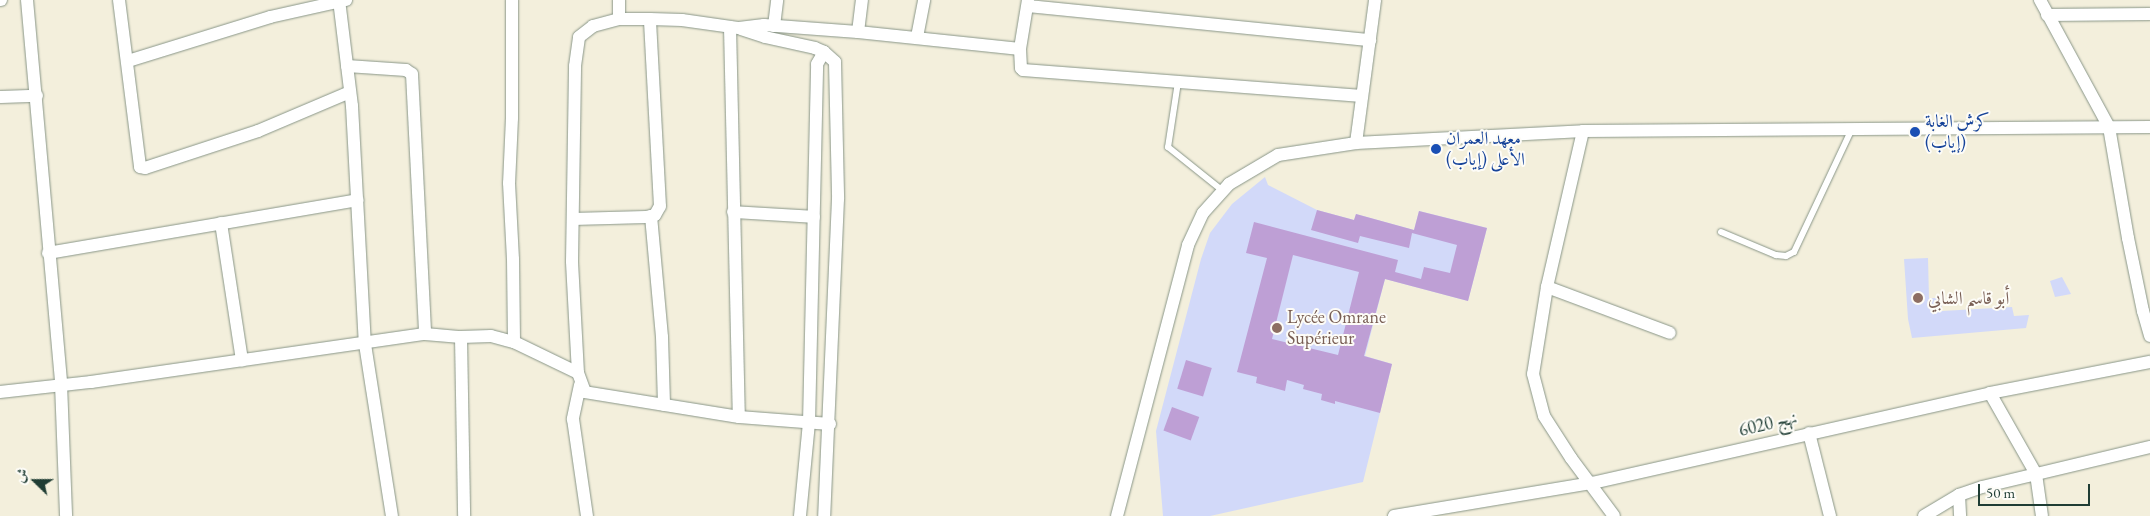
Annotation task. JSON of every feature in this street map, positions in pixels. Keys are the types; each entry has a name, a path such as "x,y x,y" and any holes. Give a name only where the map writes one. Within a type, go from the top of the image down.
{"street":[{"path":"27,0 61,384 66,516"},
{"path":"120,0 140,167 146,168 258,130 350,92"},
{"path":"128,61 270,18 342,0 350,92 365,344 392,516"},
{"path":"512,0 512,118 509,183 513,259 514,342"},
{"path":"619,0 619,19"},
{"path":"774,26 777,0"},
{"path":"858,32 862,0"},
{"path":"917,37 924,0"},
{"path":"1356,143 1376,0"},
{"path":"2040,0 2109,127 2142,311 2150,336"},
{"path":"1362,96 1023,70 1020,49 1028,3 1370,40"},
{"path":"2048,14 2150,14"},
{"path":"587,516 573,419 579,379 573,219 576,48 579,37 584,31 593,26 619,19 682,20 734,27 774,26 917,37 1020,49"},
{"path":"573,219 651,216 655,215 660,206 650,19"},
{"path":"734,27 765,37 815,48 824,52 835,62 838,199 830,424 824,516"},
{"path":"734,27 733,212 739,417"},
{"path":"800,516 809,423 817,64 824,52"},
{"path":"347,66 406,70 412,74 426,334"},
{"path":"0,98 37,96"},
{"path":"1116,516 1188,245 1203,212 1230,184 1278,155 1356,143 1583,131 2150,127"},
{"path":"1583,131 1547,287 1533,374 1544,416 1571,458 1614,516"},
{"path":"48,253 357,200"},
{"path":"733,212 814,217"},
{"path":"651,216 662,337 664,404"},
{"path":"221,223 242,360"},
{"path":"1547,287 1670,333"},
{"path":"0,392 91,382 426,334 461,337 490,336 514,342 579,379 585,392 739,417 830,424"},
{"path":"461,337 464,516"},
{"name":"نهج 6020","path":"1394,516 1592,484 1809,433 1879,420 1990,393 2150,362"},
{"path":"1990,393 2036,474 2042,516"},
{"path":"1809,433 1830,516"},
{"path":"1924,516 1959,496 1982,487 2150,447"},
{"path":"1959,496 1960,516"}],"lane":[{"path":"1178,82 1168,147 1223,191"},
{"path":"1722,232 1776,254 1786,256 1794,252 1852,129"}],"shaded area":[{"name":"Lycée Omrane Supérieur","path":"1265,177 1268,185 1317,210 1354,220 1356,214 1414,230 1419,211 1487,228 1468,301 1385,279 1365,356 1392,364 1363,482 1210,516 1163,516 1156,431 1201,259 1210,233 1232,204"},
{"name":"أبو قاسم الشابي","path":"1928,258 1929,298 1941,298 1942,311 2012,307 2014,316 2029,315 2026,328 1912,338 1908,319 1904,259"},
{"path":"2062,277 2071,294 2055,297 2050,281"}],"building":[{"path":"1317,210 1354,220 1356,214 1414,230 1419,211 1487,228 1468,301 1385,279 1364,356 1392,364 1380,413 1335,401 1335,404 1321,400 1322,394 1303,389 1304,385 1287,380 1285,391 1256,383 1257,377 1237,372 1267,258 1246,253 1254,222 1398,260 1395,272 1421,279 1424,267 1450,273 1457,245 1412,233 1409,248 1360,236 1358,243 1311,230","holes":["1293,255 1359,272 1338,355 1272,339"]},
{"path":"1186,360 1212,368 1203,397 1177,389"},
{"path":"1172,407 1199,417 1191,440 1163,430"}],"place":[{"name":"كرش الغابة (إياب)","path":"1915,132"},
{"name":"معهد العمران الأعلى (إياب)","path":"1436,149"},
{"name":"أبو قاسم الشابي","path":"1918,298"},
{"name":"Lycée Omrane Supérieur","path":"1277,328"}]}
